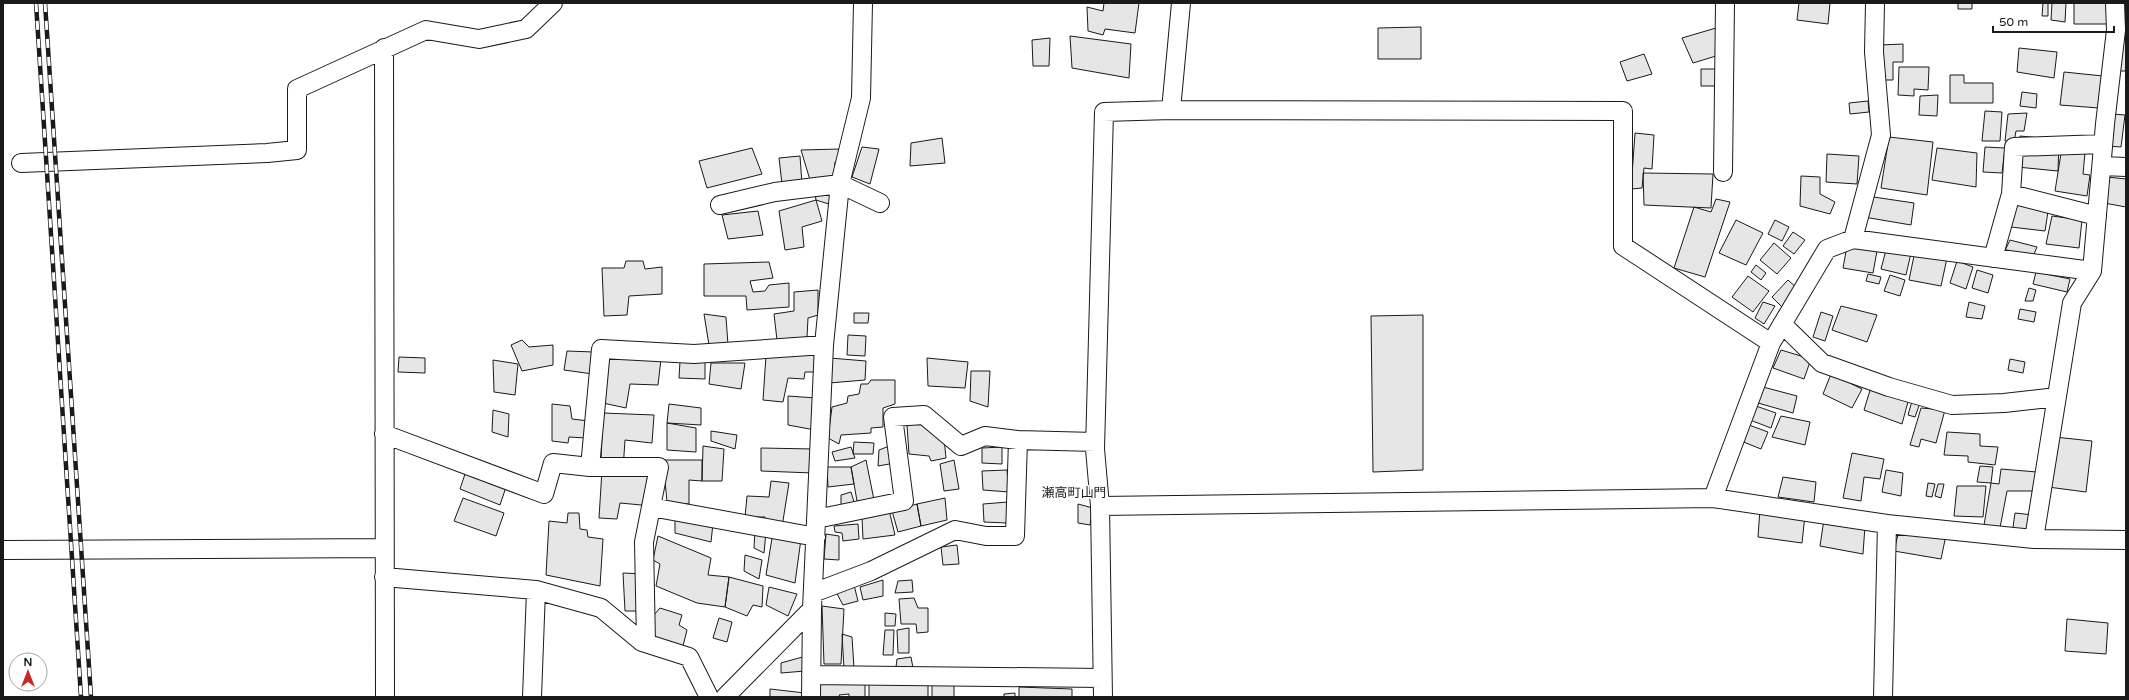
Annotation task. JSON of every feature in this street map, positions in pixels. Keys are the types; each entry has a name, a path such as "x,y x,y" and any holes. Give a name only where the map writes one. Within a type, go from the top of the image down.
{"street":[{"path":"21,163 267,153 297,150 297,89 426,30 479,39 526,29 553,3"},
{"path":"810,697 824,344 840,184 860,98 863,3"},
{"path":"1171,110 1181,3"},
{"path":"1723,172 1726,3"},
{"path":"1853,239 1880,136 1874,52 1875,3"},
{"path":"2034,539 2072,303 2092,271 2116,30 2115,3"},
{"path":"384,48 385,697"},
{"path":"1103,697 1100,506 1096,442 1104,112 1171,110 1623,111 1622,246 1771,344"},
{"path":"1993,258 2011,194 2014,146 2104,144"},
{"path":"2102,166 2126,168"},
{"path":"720,205 775,192 840,184 880,203"},
{"path":"2011,194 2097,216"},
{"path":"1713,498 1771,344 1827,249 1853,239 2092,271"},
{"path":"1782,324 1822,363 1889,387 1952,404 2004,403 2057,397"},
{"path":"590,467 601,349 694,354 824,344"},
{"path":"651,507 816,528 904,501 893,417 924,415 961,446 985,436 1018,440 1096,442"},
{"path":"384,434 544,494 552,463 590,467 659,467 644,542 646,643"},
{"path":"725,697 813,601 955,530 986,536 1015,536 1018,440"},
{"path":"1100,506 1713,498 1887,524 2034,539 2126,540"},
{"path":"1883,697 1887,524"},
{"path":"3,550 384,548"},
{"path":"384,577 536,590 601,608 642,642 689,657 709,697"},
{"path":"532,697 536,590"},
{"path":"811,675 1102,678"}],"building":[{"path":"1104,3 1139,3 1135,33 1105,29 1103,35 1088,31 1087,7 1103,11"},
{"path":"1799,3 1830,3 1828,24 1797,20"},
{"path":"1958,3 1972,3 1972,9 1958,9"},
{"path":"2043,3 2048,3 2048,16 2042,16"},
{"path":"2052,3 2066,3 2065,22 2051,20"},
{"path":"2074,3 2107,3 2108,24 2074,24"},
{"path":"2123,9 2126,9 2126,28 2124,28"},
{"path":"1421,27 1421,59 1378,59 1378,28"},
{"path":"1716,28 1726,53 1693,63 1682,38"},
{"path":"2122,34 2126,34 2126,71 2119,71"},
{"path":"1070,36 1131,44 1129,78 1072,68"},
{"path":"1050,38 1049,66 1033,66 1032,40"},
{"path":"1903,44 1903,62 1893,62 1893,80 1881,80 1880,45"},
{"path":"2019,48 2057,52 2054,78 2017,72"},
{"path":"1644,54 1652,74 1627,81 1620,62"},
{"path":"1899,67 1929,67 1928,90 1914,89 1914,96 1898,95"},
{"path":"1701,69 1717,69 1717,86 1701,86"},
{"path":"2064,72 2103,76 2099,108 2060,105"},
{"path":"1950,75 1964,75 1964,83 1993,83 1993,103 1950,103"},
{"path":"2022,92 2037,94 2036,108 2020,106"},
{"path":"1938,95 1937,116 1919,115 1920,96"},
{"path":"1868,101 1869,112 1850,114 1849,103"},
{"path":"1985,111 2002,112 2000,141 1982,141"},
{"path":"2027,113 2024,131 2016,131 2014,142 2005,141 2008,114"},
{"path":"2112,114 2125,115 2121,147 2107,146"},
{"path":"1635,133 1654,135 1652,169 1644,168 1642,188 1631,189"},
{"path":"2020,136 2059,140 2058,171 2017,167"},
{"path":"1889,137 1933,142 1927,195 1881,188"},
{"path":"942,138 945,163 910,166 911,143"},
{"path":"2063,141 2086,142 2083,174 2090,175 2087,196 2055,191"},
{"path":"862,147 879,149 870,184 852,177"},
{"path":"1985,147 2005,148 2002,173 1983,172"},
{"path":"752,148 762,174 707,188 699,161"},
{"path":"1937,148 1977,153 1976,187 1932,180"},
{"path":"840,149 840,161 835,162 834,177 810,180 801,150"},
{"path":"1827,154 1859,156 1857,184 1826,182"},
{"path":"800,156 802,184 782,184 779,158"},
{"path":"1643,173 1713,174 1711,208 1644,205"},
{"path":"1801,176 1820,177 1820,194 1835,202 1830,214 1800,206"},
{"path":"2107,177 2126,179 2126,207 2104,203"},
{"path":"813,184 831,187 832,205 816,200"},
{"path":"1867,196 1914,203 1911,225 1864,217"},
{"path":"1716,199 1730,202 1705,277 1674,268 1694,207 1711,212"},
{"path":"816,200 822,221 802,227 804,247 785,250 779,211"},
{"path":"2017,200 2049,205 2045,231 2011,227"},
{"path":"758,211 763,235 728,239 722,215"},
{"path":"2052,216 2082,220 2079,248 2046,244"},
{"path":"1736,220 1763,233 1746,265 1719,253"},
{"path":"1775,220 1789,227 1782,241 1768,234"},
{"path":"1793,232 1805,240 1794,254 1783,246"},
{"path":"2010,240 2037,247 2028,268 2000,261"},
{"path":"1774,243 1791,258 1777,274 1760,260"},
{"path":"1847,246 1877,251 1873,273 1843,268"},
{"path":"1887,246 1911,253 1906,275 1881,269"},
{"path":"1915,251 1947,258 1941,286 1909,280"},
{"path":"626,261 643,261 645,269 662,267 662,294 629,296 627,315 604,316 602,268 624,268"},
{"path":"1957,261 1973,267 1966,289 1950,283"},
{"path":"769,262 773,278 750,281 753,292 765,291 769,285 789,283 789,307 747,310 746,296 704,296 704,264"},
{"path":"1756,265 1766,273 1761,280 1751,272"},
{"path":"1977,270 1993,275 1988,293 1972,288"},
{"path":"2036,272 2070,279 2067,292 2033,284"},
{"path":"1868,274 1881,277 1879,284 1866,281"},
{"path":"1890,275 1905,280 1900,296 1884,291"},
{"path":"1748,276 1769,291 1753,312 1732,297"},
{"path":"1788,280 1799,290 1783,308 1772,297"},
{"path":"2029,288 2036,290 2033,301 2025,301"},
{"path":"818,290 818,315 808,318 807,337 777,340 774,314 794,311 794,292"},
{"path":"1763,302 1775,306 1764,324 1755,318"},
{"path":"1969,302 1985,306 1982,319 1966,317"},
{"path":"1841,306 1877,315 1867,342 1832,330"},
{"path":"2020,309 2036,312 2034,322 2018,319"},
{"path":"1821,312 1833,316 1825,341 1813,337"},
{"path":"854,313 869,313 868,323 854,323"},
{"path":"704,314 726,317 728,345 709,345"},
{"path":"1423,315 1423,470 1373,472 1371,316"},
{"path":"848,335 866,336 865,356 847,355"},
{"path":"522,340 529,347 553,345 553,365 522,371 511,345"},
{"path":"1781,350 1811,359 1804,379 1773,368"},
{"path":"567,351 594,352 593,374 564,370"},
{"path":"818,352 814,372 805,372 804,379 788,378 783,402 763,400 766,356"},
{"path":"399,357 425,358 425,373 398,372"},
{"path":"830,358 866,361 865,380 829,383"},
{"path":"927,358 968,362 965,388 928,386"},
{"path":"608,359 661,359 658,385 630,384 626,408 603,403"},
{"path":"705,359 705,379 679,378 680,361"},
{"path":"2010,359 2025,362 2023,373 2008,370"},
{"path":"493,360 518,364 515,395 494,392"},
{"path":"711,363 745,363 741,389 709,384"},
{"path":"971,371 990,371 988,407 970,401"},
{"path":"1831,374 1862,389 1852,408 1823,394"},
{"path":"871,380 895,380 895,404 883,408 883,427 871,428 871,433 841,435 839,444 828,438 832,407 847,403 848,396 859,394 861,384 868,384"},
{"path":"1763,387 1797,396 1793,413 1758,403"},
{"path":"1871,387 1909,398 1902,424 1864,410"},
{"path":"788,396 816,398 815,430 788,425"},
{"path":"1912,401 1920,403 1915,417 1908,415"},
{"path":"552,404 570,406 572,419 589,421 586,438 569,437 568,443 552,441"},
{"path":"669,404 701,408 701,425 667,423"},
{"path":"1756,406 1776,413 1771,428 1750,420"},
{"path":"1921,408 1945,410 1936,443 1921,439 1919,447 1910,445"},
{"path":"493,410 509,414 508,437 492,432"},
{"path":"603,413 654,415 652,443 625,440 623,470 601,460"},
{"path":"1781,416 1810,422 1805,445 1772,437"},
{"path":"667,423 696,428 696,452 667,450"},
{"path":"926,423 944,438 946,458 931,461 929,456 909,454 907,425"},
{"path":"1749,425 1768,432 1761,449 1741,441"},
{"path":"711,431 737,435 735,449 711,441"},
{"path":"1947,432 1980,434 1980,446 1998,447 1995,465 1968,462 1968,456 1944,455"},
{"path":"2055,437 2092,441 2086,492 2048,487"},
{"path":"854,442 874,443 873,454 853,454"},
{"path":"892,445 895,463 878,466 879,450"},
{"path":"703,446 724,449 722,481 702,481"},
{"path":"851,447 855,458 835,461 832,452"},
{"path":"1002,447 1002,464 982,463 982,448"},
{"path":"761,448 814,449 813,473 761,471"},
{"path":"1852,453 1884,459 1880,479 1864,477 1861,501 1843,498"},
{"path":"663,460 702,460 702,481 689,480 689,504 667,502"},
{"path":"866,460 874,500 857,501 851,467"},
{"path":"954,460 959,489 944,491 940,464"},
{"path":"1980,466 1993,467 1991,483 1977,482"},
{"path":"827,467 851,467 854,484 828,487"},
{"path":"2001,469 2037,472 2036,491 2007,491 2000,528 1984,525 1991,483 1999,484"},
{"path":"602,470 655,471 652,506 620,503 617,519 599,518"},
{"path":"1007,470 1009,492 983,490 982,471"},
{"path":"1886,470 1903,473 1901,496 1882,492"},
{"path":"466,471 506,487 500,505 460,489"},
{"path":"1783,477 1816,482 1814,502 1778,497"},
{"path":"771,481 789,483 782,527 765,524 765,517 745,517 747,496 769,497"},
{"path":"1928,483 1935,484 1932,497 1926,496"},
{"path":"1938,484 1944,484 1941,498 1935,496"},
{"path":"1957,486 1986,486 1983,517 1954,516"},
{"path":"851,492 855,505 841,506 841,495"},
{"path":"463,498 504,513 496,536 454,521"},
{"path":"945,498 947,520 921,526 917,504"},
{"path":"1008,502 1007,523 984,522 983,504"},
{"path":"917,504 921,526 898,532 892,511"},
{"path":"1078,504 1093,508 1090,525 1078,523"},
{"path":"1760,509 1805,515 1802,543 1758,537"},
{"path":"889,510 895,535 863,539 862,518"},
{"path":"675,511 714,514 711,542 675,533"},
{"path":"568,513 579,513 580,529 587,530 588,537 603,539 600,586 546,575 549,521 567,523"},
{"path":"2015,513 2033,515 2030,536 2012,534"},
{"path":"1824,519 1865,526 1863,554 1820,546"},
{"path":"858,524 859,539 843,541 842,533 835,532 834,526"},
{"path":"1900,526 1946,535 1941,559 1894,551"},
{"path":"755,530 766,532 764,553 754,548"},
{"path":"773,532 801,539 795,583 766,575"},
{"path":"826,534 839,536 839,560 824,559"},
{"path":"658,536 711,558 708,575 729,577 725,607 697,603 656,586 660,564 653,560"},
{"path":"957,545 959,564 943,565 941,547"},
{"path":"745,555 762,560 759,579 744,571"},
{"path":"623,573 644,574 644,611 625,611"},
{"path":"729,577 763,586 762,607 753,605 747,616 725,607"},
{"path":"883,580 883,596 863,600 860,587"},
{"path":"912,580 913,592 895,593 898,581"},
{"path":"854,585 858,601 843,605 835,590"},
{"path":"769,587 797,594 788,616 766,605"},
{"path":"914,598 918,608 928,608 928,632 917,633 916,624 901,624 899,599"},
{"path":"822,606 844,609 841,664 824,664"},
{"path":"660,608 682,615 679,625 687,630 683,646 649,635 654,615"},
{"path":"885,613 896,614 895,626 885,626"},
{"path":"719,618 732,622 727,642 713,638"},
{"path":"2067,619 2108,623 2106,654 2065,651"},
{"path":"909,628 909,653 898,653 897,630"},
{"path":"885,630 894,630 893,655 883,655"},
{"path":"842,634 852,637 854,668 844,669"},
{"path":"806,656 805,671 781,673 781,663"},
{"path":"911,657 913,668 896,667 897,659"},
{"path":"820,676 865,679 865,697 849,697 849,694 839,695 840,697 820,697"},
{"path":"869,678 928,679 928,697 869,697"},
{"path":"932,679 954,679 954,697 932,697"},
{"path":"1019,687 1072,689 1072,697 1019,697"},
{"path":"770,689 805,693 805,697 770,697"},
{"path":"1015,693 1015,697 1004,697 1004,694"}],"railway":[{"path":"36,3 81,697"},
{"path":"45,3 91,697"}],"district":[{"name":"瀬高町山門","path":"1074,492"}]}
